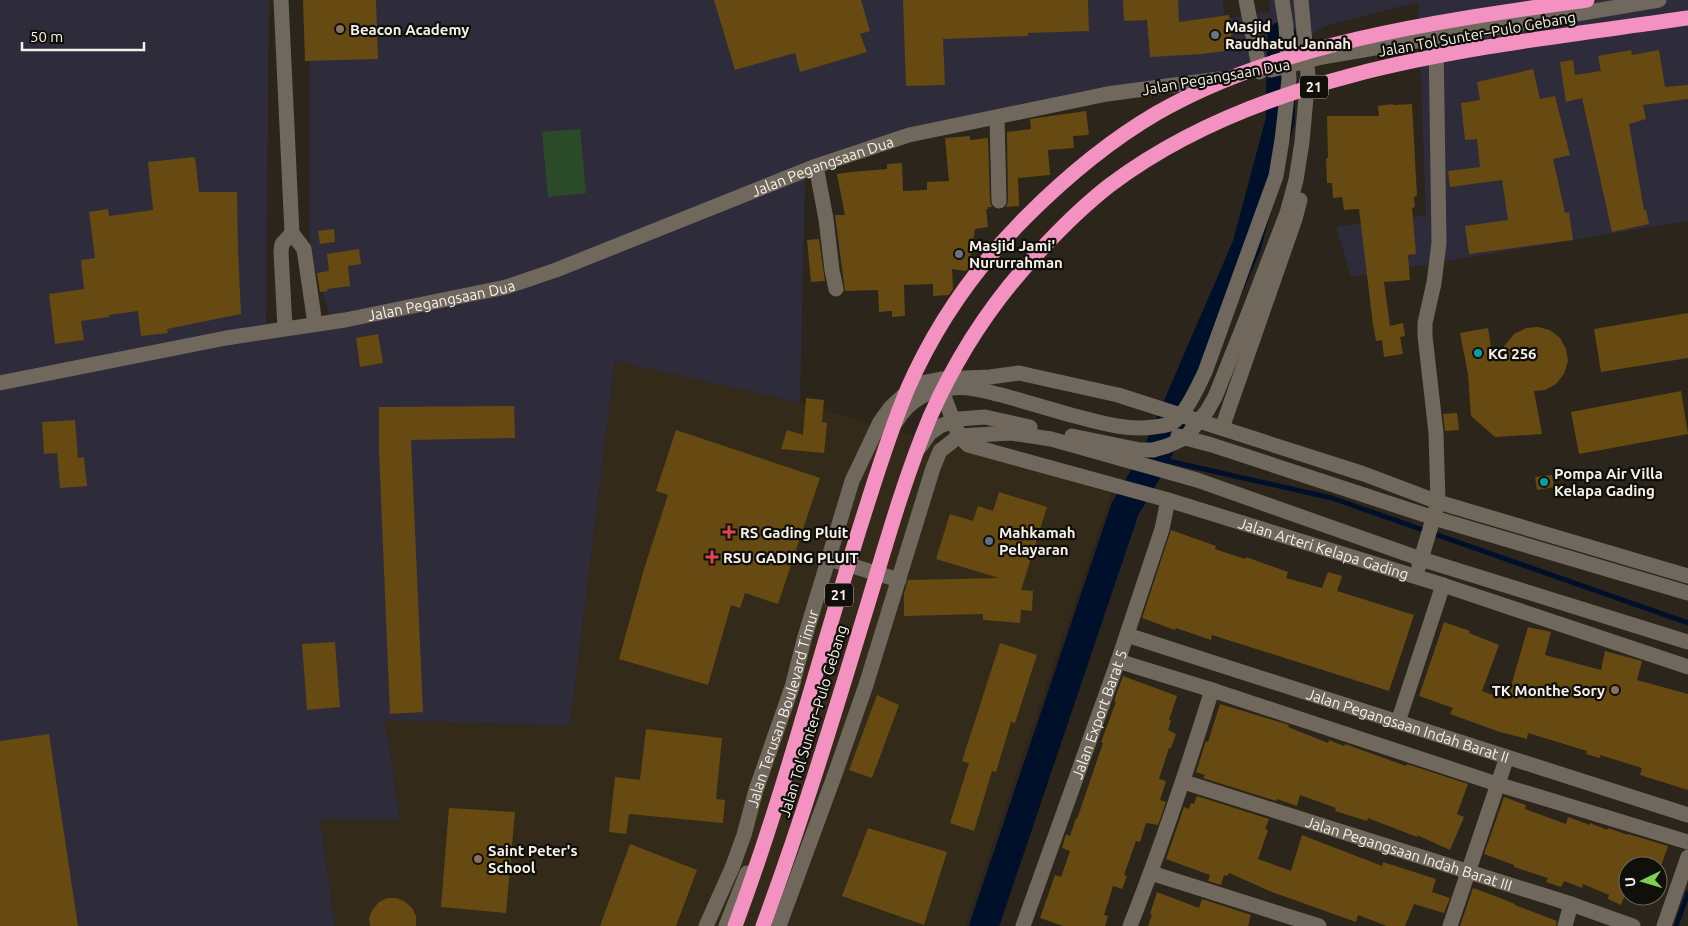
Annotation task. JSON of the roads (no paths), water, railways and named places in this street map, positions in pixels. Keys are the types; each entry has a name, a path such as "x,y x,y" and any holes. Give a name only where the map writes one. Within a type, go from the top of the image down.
{"highway":[{"name":"Jalan Tol Sunter–Pulo Gebang","path":"735,926 766,839 853,548 897,416 919,365 935,336 974,277 997,248 1062,182 1109,144 1159,112 1221,82 1297,56 1378,35 1480,15 1587,0"},
{"name":"Jalan Tol Sunter–Pulo Gebang","path":"762,926 785,866 821,759 899,503 930,419 946,385 982,324 1009,286 1053,237 1110,185 1143,163 1208,126 1271,101 1345,78 1425,58 1486,47 1688,18"}],"street":[{"path":"281,0 292,232 304,249 315,324"},
{"path":"1246,0 1264,71"},
{"path":"726,926 768,820 879,463 900,414 925,394 954,387 981,390 1110,425 1140,429 1172,423 1195,394 1205,372 1276,176 1289,79 1286,26 1282,0"},
{"path":"762,926 797,825 908,470 915,455 930,433 940,426 959,419 985,417 1140,450 1153,450 1185,438 1207,411 1215,397 1247,318 1286,213 1296,180 1302,142 1308,75 1301,0"},
{"path":"1218,427 1296,219 1312,146 1318,58 1310,0"},
{"name":"Jalan Pegangsaan Dua","path":"0,383 226,338 345,320 506,287 556,270 816,166 909,134 997,118 1108,94 1192,84 1264,71 1318,58 1658,0"},
{"path":"1415,577 1438,502 1436,433 1425,336 1425,323 1434,284 1439,243 1436,38"},
{"path":"997,118 998,201"},
{"path":"816,166 836,289"},
{"path":"278,329 282,244 292,232"},
{"path":"779,926 836,774 940,451 959,436 945,399 941,379 990,377 1019,373 1118,395 1364,474 1438,502 1688,576"},
{"path":"990,377 1014,388 1074,408 1212,445 1434,520 1688,593"},
{"name":"Jalan Terusan Boulevard Timur","path":"706,926 732,868 744,835 756,790 792,687 852,481 880,422 890,408 905,394 926,382 941,379"},
{"name":"Jalan Arteri Kelapa Gading","path":"959,436 1011,433 1051,440 1178,475 1422,558 1688,642"},
{"name":"Jalan Arteri Kelapa Gading","path":"959,436 968,445 1162,498 1443,585 1688,667"},
{"name":"Jalan Export Barat 5","path":"1023,926 1118,661 1162,529 1162,498"},
{"path":"829,559 899,580"},
{"path":"1398,722 1443,585"},
{"name":"Jalan Pegangsaan Indah Barat II","path":"1127,634 1506,759 1688,815"},
{"name":"Jalan Pegangsaan Indah Barat II","path":"1118,661 1688,842"},
{"path":"1130,926 1184,782 1212,690"},
{"path":"1450,926 1506,759"},
{"name":"Jalan Pegangsaan Indah Barat III","path":"1184,782 1571,904 1633,926"},
{"path":"1664,926 1688,857"},
{"path":"1151,873 1319,926"},
{"path":"1565,926 1571,904"}],"waterway":[{"path":"984,926 1125,509 1155,458 1247,245 1280,121 1282,36"},
{"path":"1155,458 1332,498 1688,623"},
{"path":"1676,926 1688,893"}],"place":[{"name":"Beacon Academy","path":"340,29"},
{"name":"Masjid Raudhatul Jannah","path":"1215,35"},
{"name":"Masjid Jami' Nururrahman","path":"959,254"},
{"name":"KG 256","path":"1478,353"},
{"name":"Pompa Air Villa Kelapa Gading","path":"1544,482"},
{"name":"RS Gading Pluit","path":"729,532"},
{"name":"Mahkamah Pelayaran","path":"989,541"},
{"name":"RSU GADING PLUIT","path":"712,557"},
{"name":"TK Monthe Sory","path":"1615,690"},
{"name":"Saint Peter's School","path":"478,859"}]}
